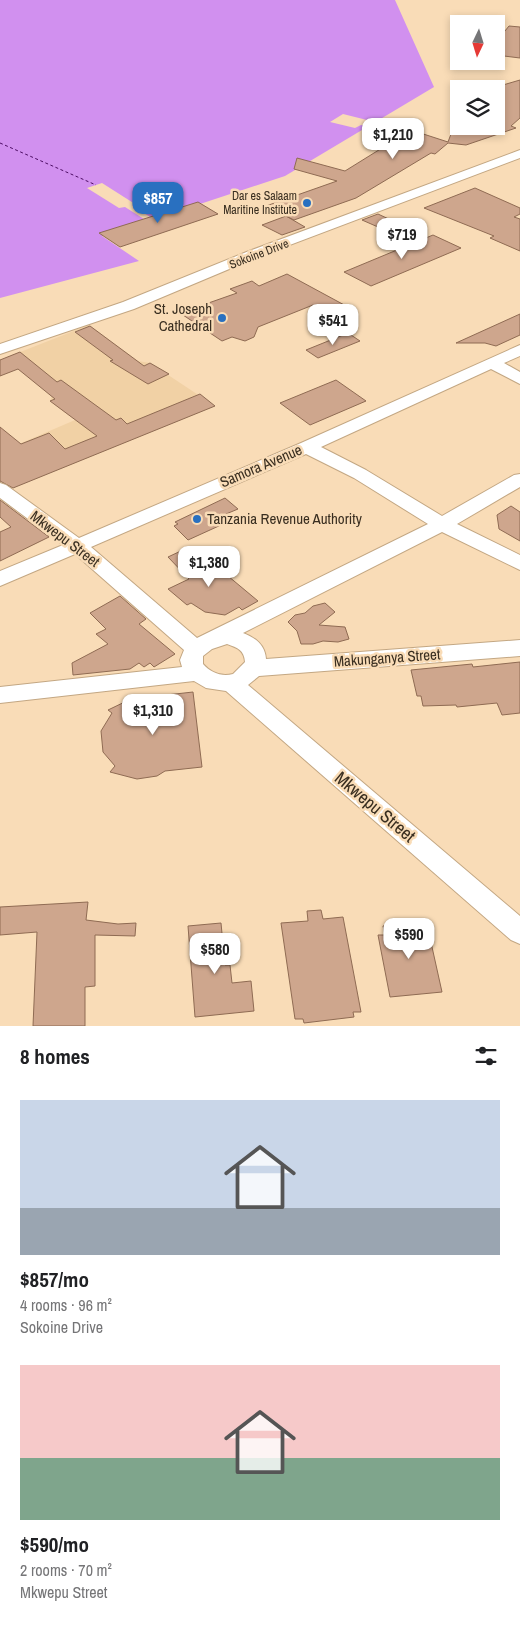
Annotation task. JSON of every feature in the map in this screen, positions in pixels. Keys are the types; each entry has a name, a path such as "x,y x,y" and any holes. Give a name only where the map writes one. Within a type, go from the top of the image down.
{"street":[{"name":"Sokoine Drive","path":"0,349 183,285 254,254 519,154"},
{"name":"Samora Avenue","path":"0,579 307,446 520,350"},
{"path":"491,363 520,378"},
{"path":"307,446 360,474 442,524 520,563"},
{"path":"0,695 197,673 192,661 196,649 202,643 218,637 442,524 520,479"},
{"name":"Mkwepu Street","path":"0,490 76,545 196,649"},
{"path":"218,637 228,636 247,642 257,655 255,668 245,678 231,683"},
{"name":"Makunganya Street","path":"255,668 520,648"},
{"name":"Mkwepu Street","path":"197,673 212,681 231,683 520,932"}],"shaded area":[{"path":"0,0 395,0 434,87 285,176 200,204 144,219 102,236 139,261 0,298"},
{"path":"89,325 138,361 150,363 215,406 17,486 19,444 75,420 50,401 52,396 5,358"}],"pier":[{"path":"343,114 374,123 355,128 330,122"},
{"path":"102,183 135,204 132,205 150,217 144,219 125,207 119,208 87,188"}],"building":[{"path":"509,26 520,27 520,58 505,56 505,31"},
{"path":"520,80 520,118 511,126 516,128 505,132 505,84"},
{"path":"411,130 448,142 451,135 495,135 466,145 448,143 435,154 431,153 356,198 294,220 266,206 337,181 294,169 297,158 345,171"},
{"path":"475,188 520,208 520,214 514,217 520,219 520,251 490,238 494,236 424,208"},
{"path":"198,202 218,214 120,247 99,233"},
{"path":"378,214 393,221 378,227 362,220"},
{"path":"286,216 305,227 282,235 262,225"},
{"path":"433,235 461,248 371,286 344,272"},
{"path":"287,274 348,307 329,314 313,305 258,327 254,337 245,341 232,337 222,341 180,313 237,293 230,289 252,281 259,286"},
{"path":"520,314 520,335 496,346 485,343 456,343"},
{"path":"90,326 144,366 150,363 169,374 148,384 110,361 113,360 75,332"},
{"path":"348,333 360,341 318,358 306,350"},
{"path":"20,352 57,382 61,380 116,420 121,418 127,424 200,394 215,406 13,488 0,481 0,427 21,444 49,433 65,449 97,436 50,401 55,399 18,369 0,376 0,360"},
{"path":"336,380 366,401 310,425 280,403"},
{"path":"225,498 238,509 226,514 232,520 188,540 174,526 178,524 175,522"},
{"path":"0,500 49,537 0,561 0,532 11,527 0,517"},
{"path":"511,506 520,512 520,541 499,529 497,515"},
{"path":"183,550 205,571 216,566 258,601 242,610 239,607 225,615 205,612 191,603 187,605 168,589 189,579 168,557"},
{"path":"120,596 146,619 139,624 175,654 154,667 150,663 144,667 139,663 130,669 73,675 72,663 108,644 96,634 106,629 90,613"},
{"path":"325,603 335,612 319,625 345,627 349,639 338,642 323,641 313,644 301,644 297,631 288,622 295,615 305,613 313,606"},
{"path":"520,662 520,713 502,715 497,703 457,707 456,705 423,706 421,696 417,696 411,670 472,664 473,667"},
{"path":"193,692 202,767 165,771 157,776 137,779 110,772 115,766 103,752 101,731 112,713 108,710 131,699"},
{"path":"88,902 86,920 118,924 136,923 135,936 95,935 95,986 85,987 85,1026 33,1026 37,932 0,935 0,907"},
{"path":"321,910 323,919 343,917 361,1012 353,1012 354,1017 304,1023 303,1019 295,1019 281,923 308,921 307,911"},
{"path":"421,922 423,930 428,929 442,992 390,997 378,935 385,935 383,926"},
{"path":"221,923 225,965 230,965 232,983 251,981 254,1011 195,1017 188,926"}],"ferry route":[{"path":"0,143 96,185"}],"place":[{"name":"Dar es Salaam Maritine Institute","path":"307,203"},
{"name":"St. Joseph Cathedral","path":"222,318"},
{"name":"Tanzania Revenue Authority","path":"197,519"}]}
